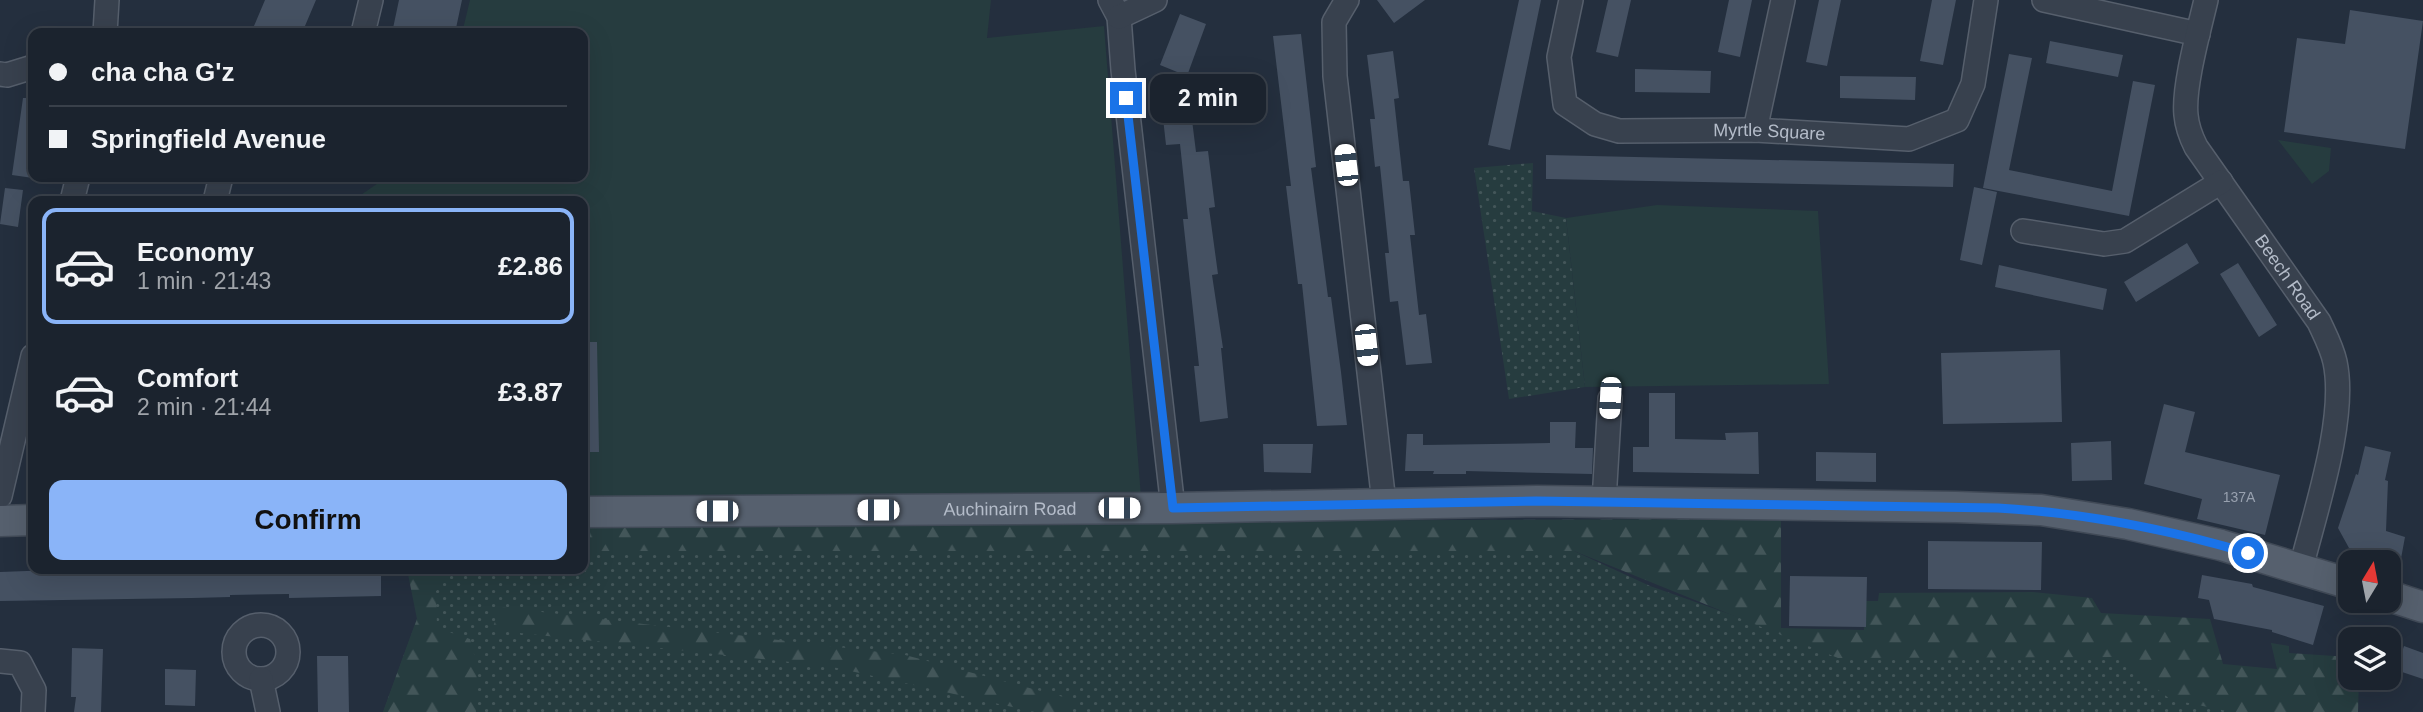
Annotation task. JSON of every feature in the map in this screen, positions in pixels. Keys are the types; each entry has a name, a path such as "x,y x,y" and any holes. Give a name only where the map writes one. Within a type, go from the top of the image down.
{"main road":[{"name":"Auchinairn Road","path":"588,512 1173,508 1604,501 1943,506 2041,510 2128,524 2221,545 2338,580"},
{"path":"0,521 28,520"},
{"path":"2401,600 2423,607"}],"street":[{"path":"105,28 107,0"},
{"path":"364,28 371,0"},
{"path":"1155,0 1115,8 1173,508"},
{"path":"1347,0 1334,22 1335,76 1384,503"},
{"name":"Myrtle Square","path":"1571,0 1559,57 1565,104 1595,124 1619,131 1755,130 1909,139 1956,120 1973,84 1986,0"},
{"path":"1755,130 1783,0"},
{"path":"2044,0 2198,34"},
{"name":"Beech Road","path":"2206,0 2186,113 2189,130 2196,147 2319,322 2335,363 2336,411 2329,457 2301,568"},
{"path":"0,74 7,75 28,69"},
{"path":"2024,231 2104,244 2125,240 2221,182"},
{"path":"0,496 28,377"},
{"path":"1604,501 1610,398"},
{"path":"0,661 20,663 34,690 33,712"},
{"path":"261,680 268,712"}],"green space":[{"path":"470,0 991,0 987,38 1104,26 1141,497 588,501 588,196 359,196 380,182 588,182 588,28 463,28"},
{"path":"2278,140 2331,148 2329,171 2312,184"},
{"path":"1533,163 1532,211 1566,218 1585,387 1509,399 1474,168"},
{"path":"1657,205 1818,211 1829,384 1585,387 1566,218"},
{"path":"1781,519 1781,628 1864,630 1866,601 1878,601 1879,593 2033,592 2092,598 2101,613 2210,619 2223,664 2277,669 2271,643 2289,646 2289,653 2338,656 2338,690 2359,690 2358,712 2231,712 2170,699 2116,657 1838,658 1574,551 588,551 588,523"},
{"path":"588,551 1574,551 1650,586 1840,653 2116,657 2301,712 383,712 433,574 588,574"},
{"path":"408,574 448,574 436,591 437,628 470,639 477,665 476,712 383,712 417,619"},
{"path":"500,607 905,655 1075,700 1072,712 1035,712 828,666 492,630"}],"building":[{"path":"265,0 316,0 304,28 253,28"},
{"path":"399,0 462,0 456,28 393,28"},
{"path":"1377,0 1425,0 1394,23"},
{"path":"1519,0 1541,0 1510,150 1488,145"},
{"path":"1608,0 1631,0 1618,57 1596,52"},
{"path":"1729,0 1752,0 1740,57 1718,52"},
{"path":"1819,0 1841,0 1827,66 1806,62"},
{"path":"1932,0 1956,0 1943,65 1920,61"},
{"path":"2350,10 2423,21 2405,149 2284,132 2297,38 2345,44"},
{"path":"1180,14 1206,24 1187,76 1160,65"},
{"path":"1301,34 1316,167 1311,168 1347,425 1317,426 1302,284 1298,284 1286,186 1291,186 1273,36"},
{"path":"2050,41 2123,55 2118,77 2046,63"},
{"path":"1393,51 1399,98 1394,99 1403,181 1409,181 1415,235 1410,235 1419,315 1426,314 1432,363 1406,365 1398,301 1390,302 1385,253 1389,253 1380,166 1375,167 1370,119 1375,119 1367,55"},
{"path":"2009,54 2032,58 2009,170 2112,191 2133,81 2155,85 2129,216 1983,188"},
{"path":"1635,69 1711,71 1710,93 1635,92"},
{"path":"1840,76 1916,77 1915,100 1840,98"},
{"path":"1188,88 1196,152 1208,151 1215,207 1209,208 1218,274 1212,275 1223,348 1228,418 1200,422 1194,366 1199,366 1183,219 1188,219 1180,144 1166,145 1160,91"},
{"path":"23,98 28,98 28,177 12,175"},
{"path":"1546,155 1954,164 1953,187 1546,179"},
{"path":"1974,187 1997,192 1982,265 1960,260"},
{"path":"5,188 23,190 18,227 0,224"},
{"path":"2187,243 2199,263 2136,302 2124,282"},
{"path":"2238,263 2277,325 2259,337 2220,274"},
{"path":"1999,265 2107,289 2103,310 1995,287"},
{"path":"588,342 597,342 599,452 588,452"},
{"path":"2060,350 2062,422 1943,424 1941,353"},
{"path":"1649,393 1675,393 1675,439 1726,440 1725,433 1758,432 1759,474 1633,472 1633,447 1649,447"},
{"path":"2164,404 2195,412 2185,452 2280,475 2265,535 2197,519 2202,499 2144,484"},
{"path":"1550,422 1576,422 1575,448 1593,448 1592,474 1466,471 1466,474 1433,474 1434,471 1405,471 1407,434 1423,434 1423,445 1550,443"},
{"path":"2111,441 2112,480 2072,481 2071,443"},
{"path":"1263,444 1313,444 1311,473 1264,472"},
{"path":"2365,446 2391,452 2385,480 2388,481 2386,531 2405,537 2401,559 2401,550 2349,548 2338,528 2356,474 2358,475"},
{"path":"1816,452 1876,453 1876,482 1816,481"},
{"path":"1928,541 2042,542 2041,590 1928,589"},
{"path":"0,572 381,574 381,596 289,598 289,594 0,601"},
{"path":"2202,575 2252,584 2253,587 2324,606 2313,645 2272,630 2214,619 2209,600 2198,598"},
{"path":"1790,576 1867,577 1866,627 1789,626"},
{"path":"2404,646 2423,653 2423,679 2401,672"},
{"path":"72,648 103,649 101,712 74,712 76,697 71,697"},
{"path":"317,656 348,656 349,712 318,712"},
{"path":"165,669 196,670 195,706 165,705"}],"route":[{"path":"1126,98 1173,508 1536,501 1998,508 2041,510 2128,524 2248,553"}]}
